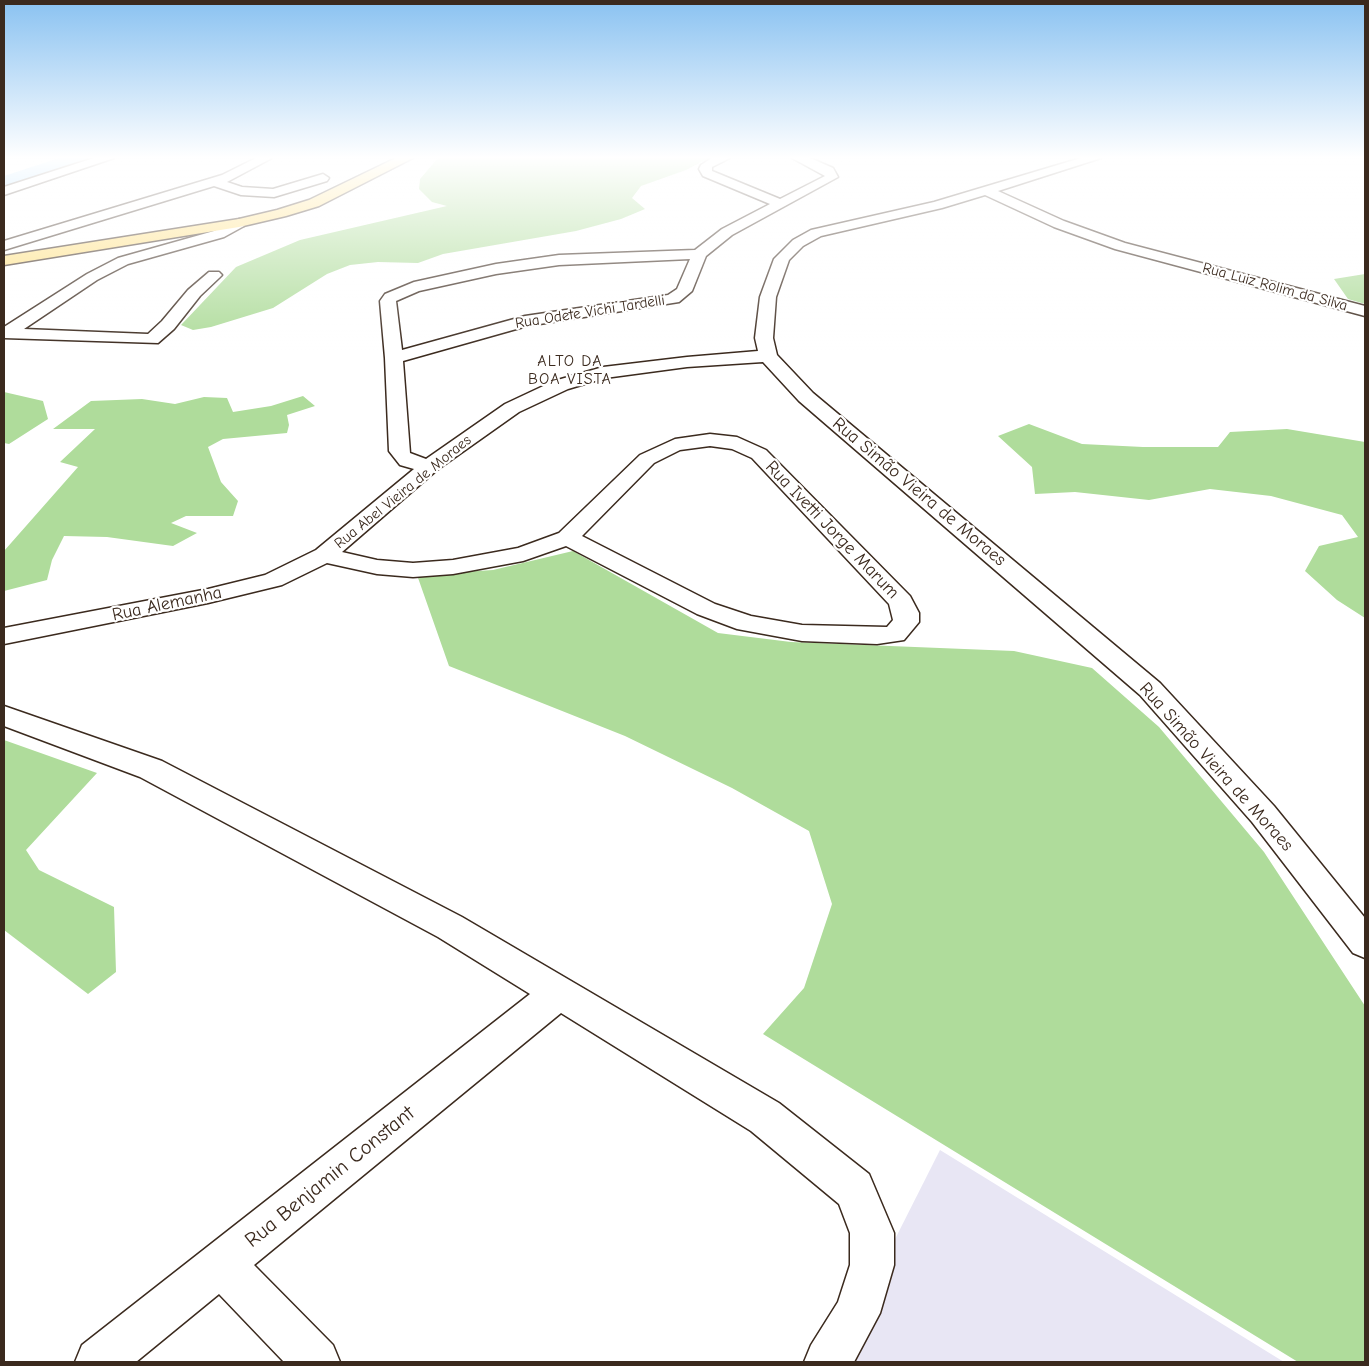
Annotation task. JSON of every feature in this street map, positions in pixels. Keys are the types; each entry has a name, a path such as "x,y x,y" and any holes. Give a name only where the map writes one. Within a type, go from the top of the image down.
{"main road":[{"path":"4,261 244,222"}],"street":[{"path":"4,246 84,222"},
{"name":"Rua Odete Vichi Tardelli","path":"394,358 524,321 673,299 684,291 699,254 726,232 745,222"},
{"path":"768,356 764,338 768,297 782,259 798,243 816,233 862,222"},
{"name":"Rua Luiz Rolim da Silva","path":"1054,222 1120,246 1365,311"},
{"path":"5,333 92,277 123,261 219,234 239,223"},
{"path":"430,466 407,461 401,456 388,301 391,297 404,289 496,269 559,260 699,254"},
{"path":"5,333 152,339 168,326 194,294 214,275"},
{"name":"Rua Abel Vieira de Moraes","path":"324,555 430,466 512,408 561,385 603,373 687,362 768,356"},
{"name":"Rua Simão Vieira de Moraes","path":"768,356 806,397 1150,690 1263,814 1365,943"},
{"name":"Rua Ivetti Jorge Marum","path":"324,555 377,568 413,570 453,567 523,554 566,538 647,459 675,445 710,440 737,443 759,454 901,601 906,622 895,634 877,636 802,634 746,624 706,610 566,538"},
{"name":"Rua Alemanha","path":"4,636 208,596 273,580 324,555"},
{"path":"4,716 151,768 450,927 765,1117 854,1189 872,1233 872,1265 857,1313 828,1362"},
{"name":"Rua Benjamin Constant","path":"99,1362 560,992"},
{"path":"222,1264 316,1362"}],"shaded area":[{"path":"940,1150 1284,1362 833,1362"}],"green space":[{"path":"379,222 611,222 576,231 443,254 418,263 378,262 350,265 327,274 273,308 211,327 193,330 181,325 236,267 300,240"},
{"path":"1365,274 1365,304 1348,299 1334,279"},
{"path":"4,392 43,401 48,419 9,444 4,443"},
{"path":"303,396 315,406 287,415 289,425 287,433 223,439 208,447 221,482 238,501 233,516 186,516 171,523 197,533 173,546 107,537 64,536 52,560 47,580 4,591 4,551 78,467 60,462 95,429 53,429 91,401 142,399 175,404 204,397 227,398 233,412 271,406"},
{"path":"1029,424 1082,444 1143,447 1218,447 1230,432 1287,429 1365,442 1365,618 1337,600 1305,571 1319,546 1358,537 1342,515 1271,496 1210,489 1149,500 1075,492 1035,494 1032,467 998,436"},
{"path":"573,551 718,633 791,642 1014,651 1092,668 1159,727 1264,852 1365,1006 1365,1362 1298,1362 763,1034 804,988 832,904 809,831 732,788 625,736 449,666 417,575 493,570"},
{"path":"4,740 97,773 26,850 39,870 114,907 116,972 88,994 4,930"}],"district":[{"name":"ALTO DA BOA VISTA","path":"570,370"}]}
